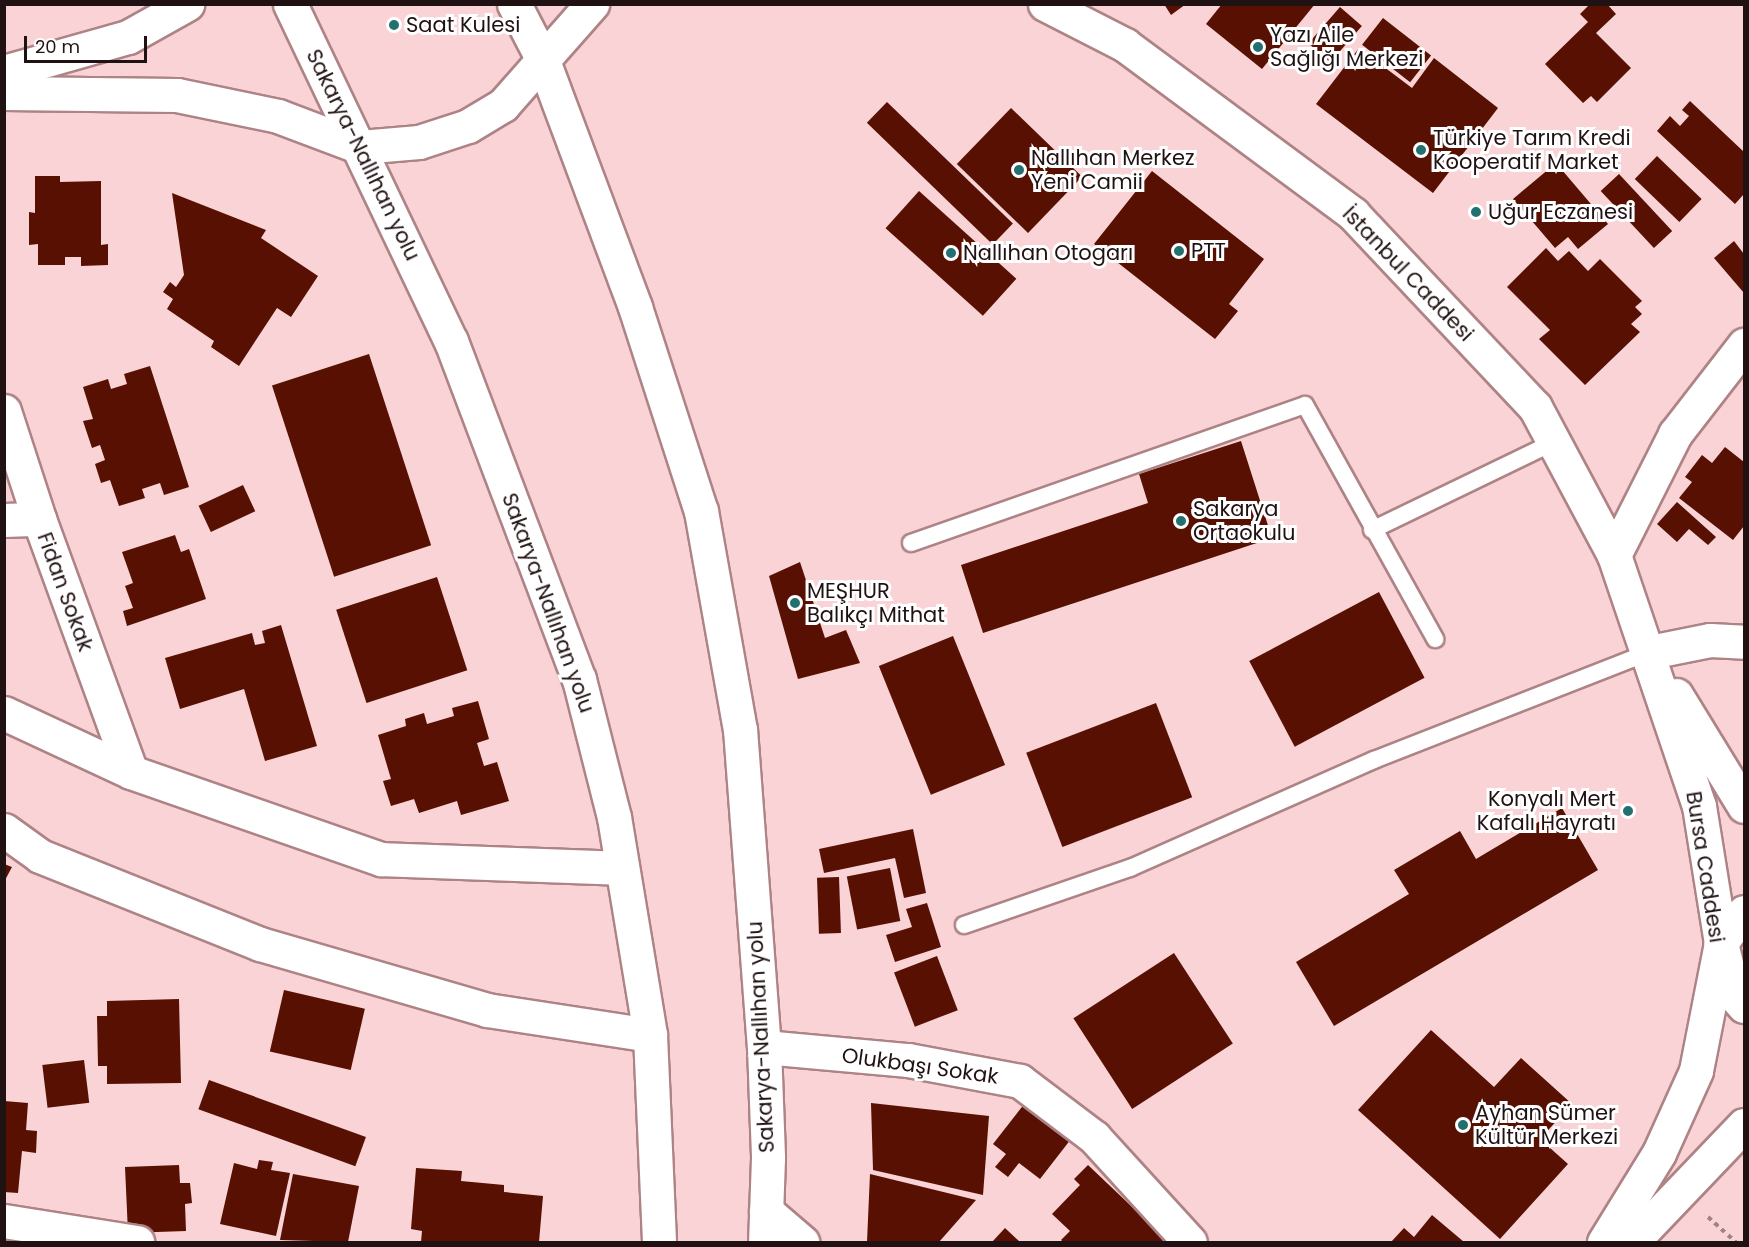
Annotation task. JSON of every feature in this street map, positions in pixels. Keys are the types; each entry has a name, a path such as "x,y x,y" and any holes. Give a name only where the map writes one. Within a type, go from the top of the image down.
{"street":[{"path":"4,72 128,37 187,4"},
{"name":"Sakarya-Nallıhan yolu","path":"290,4 451,340 579,679 614,817 650,1035 659,1242"},
{"name":"Sakarya-Nallıhan yolu","path":"514,4 542,58 635,307 701,511 740,729 764,1047 766,1227"},
{"path":"4,93 177,95 278,116 360,147 419,142 468,126 503,105 542,58 592,4"},
{"name":"İstanbul Caddesi","path":"1045,4 1125,45 1353,214 1535,407 1614,555 1650,652"},
{"path":"1614,555 1675,434 1744,345"},
{"name":"Fidan Sokak","path":"4,411 39,519 131,772"},
{"path":"4,519 39,519"},
{"path":"1650,652 1710,640 1744,642"},
{"name":"Bursa Caddesi","path":"1650,652 1744,806"},
{"name":"Bursa Caddesi","path":"1604,1242 1659,1154 1696,1071 1721,943 1699,806 1650,652"},
{"path":"4,713 131,772 381,859 622,868"},
{"path":"4,830 40,856 260,944 487,1010 650,1035"},
{"path":"1744,912 1721,943 1734,995 1744,1006"},
{"name":"Olukbaşı Sokak","path":"764,1047 908,1060 1020,1081 1094,1137 1190,1242"},
{"path":"1632,1242 1744,1127"},
{"path":"4,1221 136,1242"},
{"path":"766,1227 802,1242"}],"lane":[{"path":"911,543 1305,405 1372,530 1435,639"},
{"path":"1372,530 1554,442"},
{"path":"964,925 1130,868 1374,760 1650,652"}],"building":[{"path":"1164,4 1186,4 1171,15"},
{"name":"Yazı Aile Sağlığı Merkezi","path":"1222,4 1315,4 1262,69 1206,24"},
{"path":"1590,4 1607,4 1616,14 1596,33 1631,68 1597,102 1591,96 1583,103 1545,64 1588,22 1580,14"},
{"path":"1340,7 1362,26 1330,62 1309,43"},
{"path":"1383,18 1431,56 1410,82 1362,45"},
{"name":"Türkiye Tarım Kredi Kooperatif Market","path":"1359,48 1412,88 1434,58 1498,108 1433,193 1316,104"},
{"path":"1690,101 1744,152 1744,194 1735,204 1657,131 1670,116 1680,126 1689,116 1682,110"},
{"path":"887,102 1013,224 993,244 867,123"},
{"name":"Nallıhan Merkez Yeni Camii","path":"1011,108 1082,177 1028,233 957,164"},
{"path":"1657,156 1702,199 1679,222 1635,179"},
{"path":"1556,163 1608,224 1578,249 1568,237 1555,248 1513,199"},
{"name":"PTT","path":"1152,171 1264,259 1229,304 1238,311 1215,339 1094,244"},
{"path":"1619,174 1672,231 1654,248 1601,191"},
{"path":"35,176 60,176 60,182 101,181 101,245 108,244 108,265 81,266 81,257 65,257 65,265 38,265 38,244 29,245 29,212 35,213"},
{"name":"Nallıhan Otogarı","path":"919,191 1016,279 983,316 886,228"},
{"path":"172,193 266,230 261,238 318,276 291,317 277,308 239,366 211,347 214,341 167,309 173,299 163,292 170,282 176,287 184,275"},
{"path":"1734,241 1744,254 1744,293 1714,258"},
{"path":"1546,248 1558,261 1569,251 1588,271 1600,259 1642,301 1635,307 1642,314 1631,324 1640,332 1585,385 1539,339 1550,330 1507,287"},
{"path":"369,354 431,545 334,577 272,386"},
{"path":"150,366 189,487 164,495 160,483 142,489 145,498 119,506 110,480 101,483 95,464 105,460 100,445 92,448 83,421 93,419 83,387 108,379 111,389 127,384 124,374"},
{"name":"Sakarya Ortaokulu","path":"1241,441 1272,538 983,633 961,565 1148,503 1139,474"},
{"path":"1725,447 1744,462 1744,526 1733,540 1679,498 1692,482 1685,477 1702,455 1712,463"},
{"path":"243,485 255,511 211,532 199,506"},
{"path":"1677,502 1716,537 1708,545 1689,529 1677,542 1657,524"},
{"path":"175,535 181,552 189,549 206,599 127,626 123,611 133,608 125,586 133,583 122,552"},
{"name":"MEŞHUR Balıkçı Mithat","path":"800,562 825,638 846,630 860,663 798,679 769,576"},
{"path":"437,577 467,670 366,703 336,610"},
{"path":"1379,592 1425,678 1295,747 1249,661"},
{"path":"281,625 317,746 265,761 244,689 180,709 165,658 252,633 255,645 265,643 262,631"},
{"path":"953,636 1005,765 931,795 879,666"},
{"path":"478,701 489,739 477,743 484,766 497,762 509,801 461,815 457,801 419,813 414,799 391,806 383,781 391,779 378,735 406,726 405,719 424,713 427,724 454,716 452,708"},
{"path":"1156,703 1192,797 1062,847 1026,753"},
{"path":"1562,808 1598,870 1334,1026 1296,962 1409,894 1394,870 1460,831 1476,859"},
{"path":"913,829 926,893 904,898 895,858 824,873 819,849"},
{"path":"4,864 12,867 4,882"},
{"path":"890,868 900,921 857,929 847,876"},
{"path":"839,877 841,933 819,934 817,878"},
{"path":"927,903 941,947 895,962 886,935 912,927 906,909"},
{"path":"1174,953 1233,1044 1132,1109 1073,1018"},
{"path":"937,956 958,1010 915,1027 894,972"},
{"path":"284,990 365,1009 351,1070 270,1051"},
{"path":"179,999 181,1083 107,1084 107,1066 98,1066 97,1016 107,1016 107,1001"},
{"name":"Ayhan Sümer Kültür Merkezi","path":"1431,1030 1494,1087 1521,1058 1572,1104 1540,1139 1568,1164 1500,1239 1358,1110"},
{"path":"84,1060 89,1103 48,1108 42,1065"},
{"path":"209,1080 366,1137 355,1166 198,1109"},
{"path":"4,1101 28,1103 26,1130 37,1131 36,1153 22,1151 18,1193 4,1192"},
{"path":"871,1103 989,1116 983,1195 873,1170"},
{"path":"1025,1103 1071,1139 1040,1179 1019,1163 1008,1177 995,1167 1006,1154 993,1144"},
{"path":"259,1160 273,1162 271,1170 290,1173 276,1236 220,1224 234,1163 257,1169"},
{"path":"179,1165 180,1183 190,1183 192,1203 185,1204 186,1231 128,1233 125,1167"},
{"path":"1088,1165 1169,1242 1063,1242 1061,1240 1070,1231 1052,1214 1080,1185 1074,1179"},
{"path":"416,1168 462,1171 461,1181 504,1185 504,1192 543,1196 539,1242 421,1242 422,1231 411,1229"},
{"path":"293,1174 359,1186 348,1242 280,1240"},
{"path":"870,1174 976,1200 939,1242 867,1242"},
{"path":"1432,1215 1464,1242 1391,1242 1404,1228 1414,1237"},
{"path":"1005,1228 1020,1242 992,1242"}],"place":[{"name":"Saat Kulesi","path":"394,25"},
{"name":"Yazı Aile Sağlığı Merkezi","path":"1258,47"},
{"name":"Türkiye Tarım Kredi Kooperatif Market","path":"1421,150"},
{"name":"Nallıhan Merkez Yeni Camii","path":"1019,170"},
{"name":"Uğur Eczanesi","path":"1476,212"},
{"name":"PTT","path":"1179,251"},
{"name":"Nallıhan Otogarı","path":"951,253"},
{"name":"Sakarya Ortaokulu","path":"1181,521"},
{"name":"MEŞHUR Balıkçı Mithat","path":"795,603"},
{"name":"Konyalı Mert Kafalı Hayratı","path":"1628,811"},
{"name":"Ayhan Sümer Kültür Merkezi","path":"1463,1125"}]}
